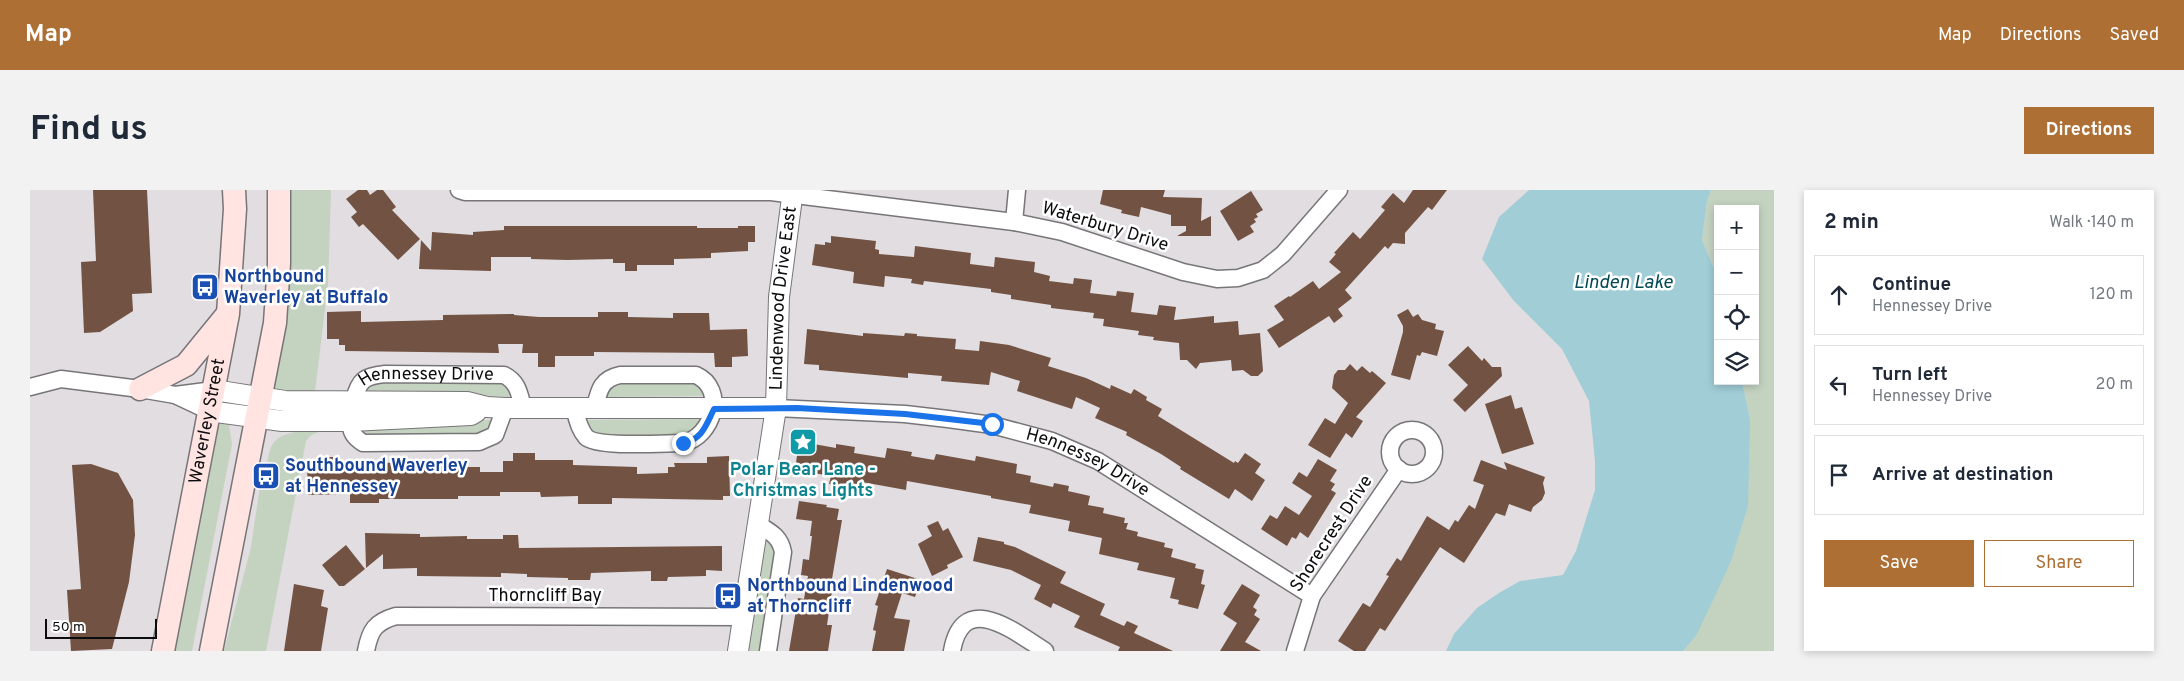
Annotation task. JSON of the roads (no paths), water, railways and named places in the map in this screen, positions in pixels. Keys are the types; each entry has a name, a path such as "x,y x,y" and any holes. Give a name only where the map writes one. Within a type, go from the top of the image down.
{"main road":[{"name":"Waverley Street","path":"163,651 228,314 235,209 234,190"},
{"path":"211,651 275,323 279,263 279,190"},
{"path":"140,389 186,365 228,314"}],"street":[{"name":"Waterbury Drive","path":"459,190 465,192 793,193 1014,222 1062,232 1183,272 1217,279 1238,278 1263,270 1283,254 1340,190"},
{"path":"1014,222 1017,190"},
{"name":"Lindenwood Drive East","path":"738,651 776,408 779,297 793,193"},
{"name":"Hennessey Drive","path":"351,421 350,430 355,438 363,443 479,442 494,435 505,408 517,386 513,380 504,375 385,374 370,376 357,387 354,400"},
{"path":"574,408 581,430 587,438 603,443 683,443 693,441 704,431 714,409 712,389 704,378 696,375 620,375 610,377 600,387 595,407"},
{"path":"30,386 61,379 211,400"},
{"name":"Hennessey Drive","path":"211,400 258,407 285,401 354,400 467,402 505,408 776,408 905,414 992,424 1052,441 1098,461 1312,596"},
{"name":"Hennessey Drive","path":"258,407 282,421 351,421 471,414 505,408"},
{"name":"Shorecrest Drive","path":"1294,651 1312,596 1399,469"},
{"path":"759,526 776,535 784,552 768,651"},
{"name":"Thorncliff Bay","path":"366,651 373,628 384,619 396,616 744,617"},
{"path":"952,651 958,630 969,621 985,618 1001,622 1045,651"}],"water":[{"name":"Linden Lake","path":"1529,190 1711,190 1707,201 1702,240 1714,268 1714,385 1743,385 1750,419 1748,506 1731,561 1696,636 1683,651 1446,651 1454,634 1477,608 1499,593 1520,581 1563,575 1576,551 1595,490 1595,461 1589,401 1562,349 1514,301 1482,259 1499,217"}],"place":[{"name":"Northbound Waverley at Buffalo","path":"205,287"},
{"name":"Polar Bear Lane - Christmas Lights","path":"803,442"},
{"name":"Southbound Waverley at Hennessey","path":"266,476"},
{"name":"Northbound Lindenwood at Thorncliff","path":"728,596"}]}
